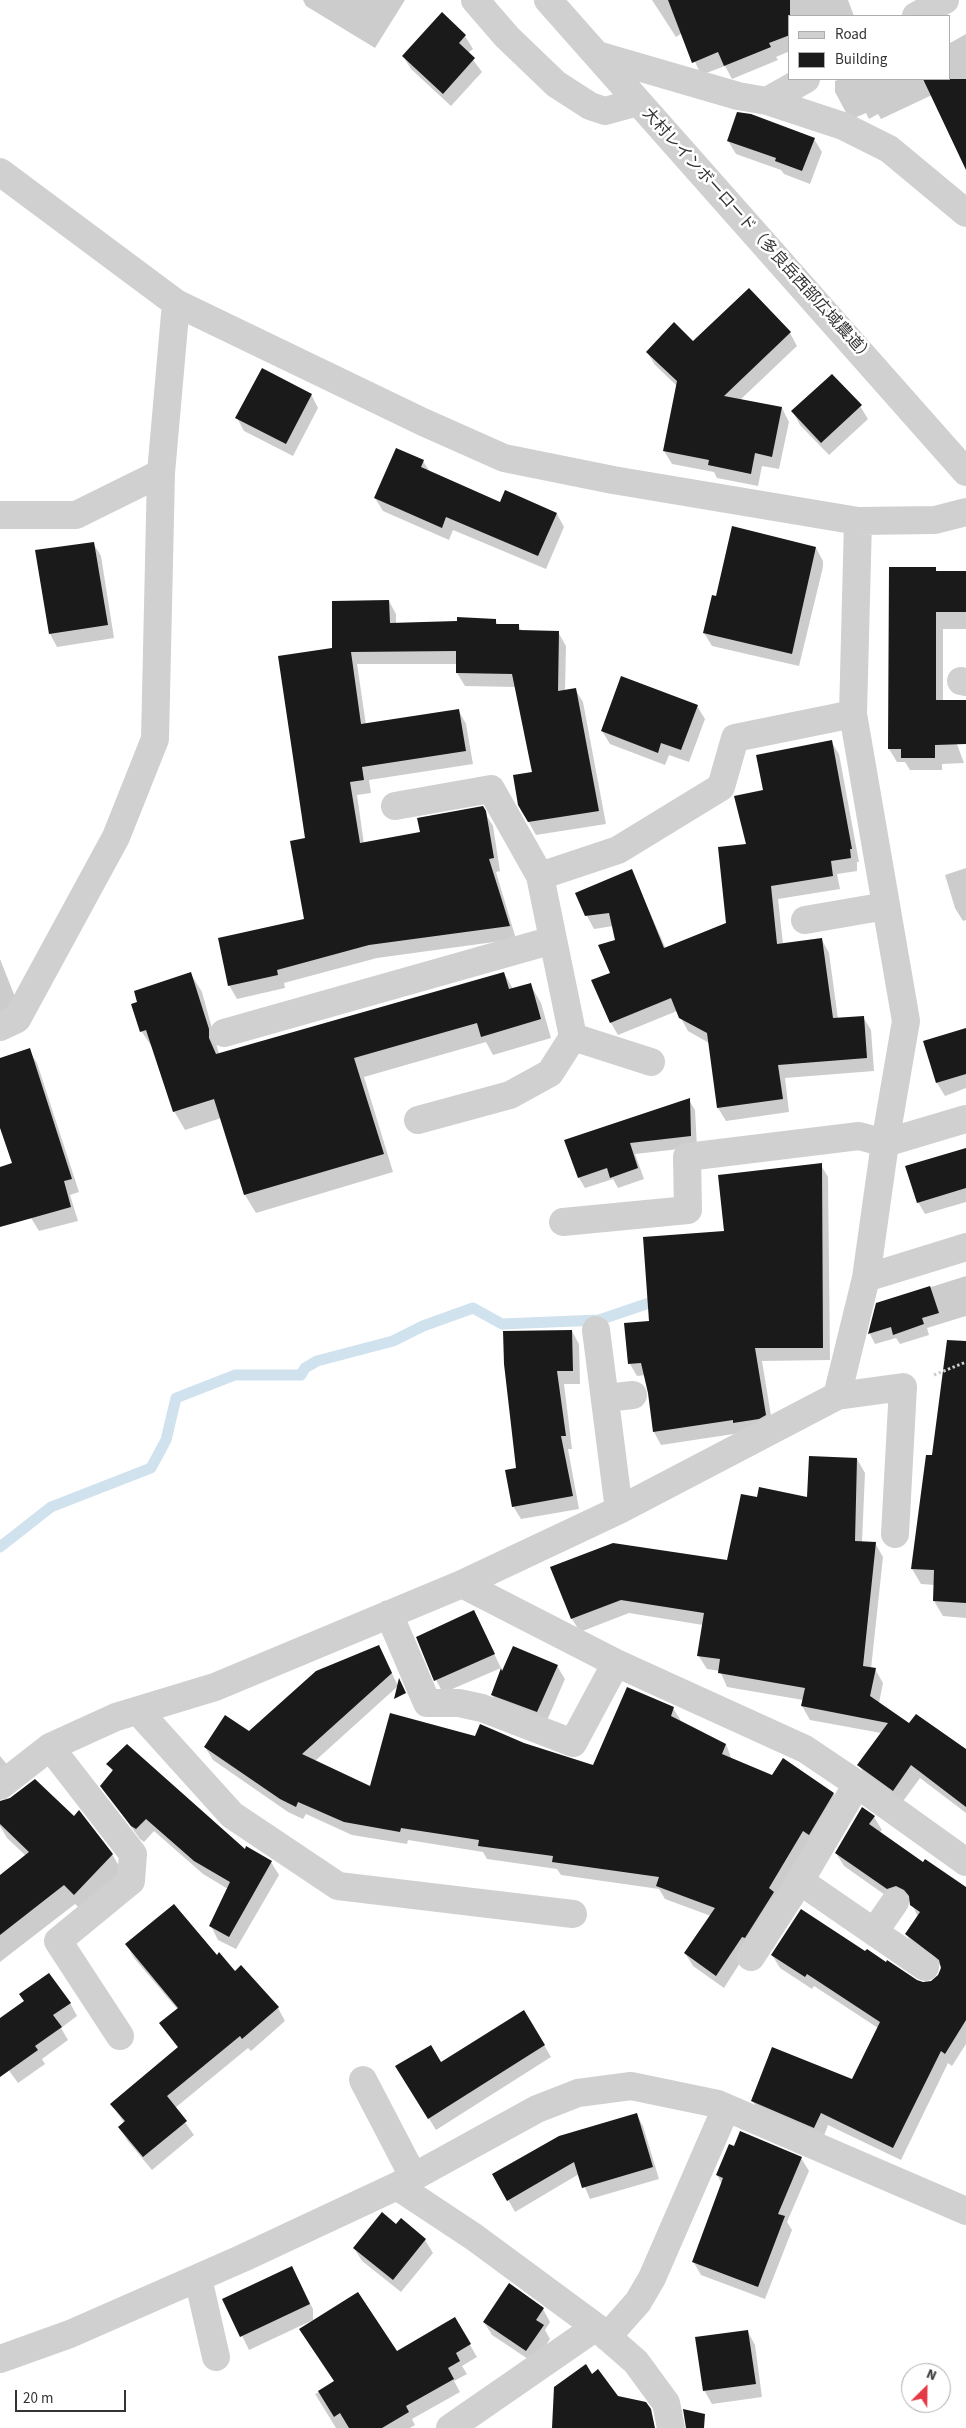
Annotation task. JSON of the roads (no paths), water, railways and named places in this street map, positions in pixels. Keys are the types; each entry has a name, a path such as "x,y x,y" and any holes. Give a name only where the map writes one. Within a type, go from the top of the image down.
{"street":[{"path":"475,0 507,37 556,84 590,106 605,111 638,102"},
{"path":"918,15 944,0"},
{"name":"大村レインボーロード（多良岳西部広域農道）","path":"554,2 638,102 966,472"},
{"path":"597,55 738,96 767,101 843,126 889,149 966,213"},
{"path":"767,101 804,80"},
{"path":"0,172 176,303 423,422 504,458 613,480 858,521 935,520 966,512"},
{"path":"0,1027 17,1019 116,837 155,739 161,473 176,303"},
{"path":"0,516 76,514 161,473"},
{"path":"837,1396 866,1278 885,1143 906,1021 853,714 858,521"},
{"path":"540,876 618,850 721,787 736,738 853,714"},
{"path":"395,806 491,789 540,876 573,1037 550,1073 510,1095 418,1120"},
{"path":"805,920 886,906"},
{"path":"224,1033 553,940"},
{"path":"573,1037 651,1062"},
{"path":"563,1222 688,1210 687,1157 859,1136 885,1143 966,1119"},
{"path":"866,1278 966,1247"},
{"path":"596,1330 619,1510"},
{"path":"0,1786 50,1747 116,1718 215,1687 462,1584 619,1510 837,1396 903,1387 895,1534"},
{"path":"605,1398 632,1395"},
{"path":"462,1584 616,1663 805,1749 966,1862"},
{"path":"389,1614 426,1703 459,1703 482,1708 573,1743 616,1663"},
{"path":"138,1711 232,1815 338,1886 574,1914"},
{"path":"50,1747 134,1854 131,1881 58,1941 120,2036"},
{"path":"751,1957 800,1880 857,1784"},
{"path":"800,1880 925,1967"},
{"path":"874,1932 895,1902"},
{"path":"363,2080 405,2181 474,2237 602,2332 636,2362 666,2403 671,2428"},
{"path":"0,2359 70,2334 198,2278 405,2181 537,2109 578,2093 631,2086 726,2108 966,2211"},
{"path":"450,2428 602,2332 638,2302 652,2278 726,2108"},
{"path":"198,2278 216,2357"}],"waterway":[{"path":"0,1547 51,1507 151,1468 166,1440 176,1398 235,1375 301,1375 305,1368 317,1361 393,1341 423,1326 473,1308 502,1324 599,1320 661,1299"}]}
